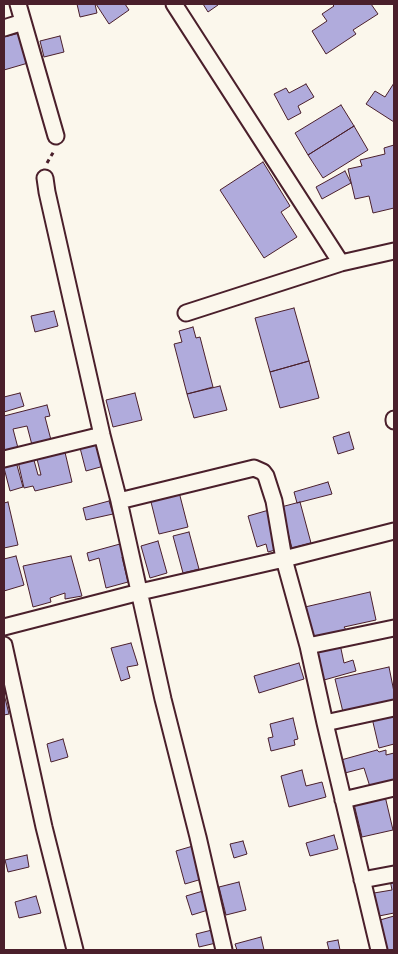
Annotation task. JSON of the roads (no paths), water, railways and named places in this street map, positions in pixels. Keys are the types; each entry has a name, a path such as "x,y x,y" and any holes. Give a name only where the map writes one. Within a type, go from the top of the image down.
{"street":[{"path":"18,4 56,136"},
{"path":"174,4 341,263"},
{"path":"4,28 22,22"},
{"path":"45,178 163,699 224,950"},
{"path":"186,313 341,263 394,252"},
{"path":"4,458 102,435"},
{"path":"119,501 254,468 263,472 266,476 274,501 284,559 308,646 379,950"},
{"path":"4,627 394,531"},
{"path":"308,646 394,628"},
{"path":"4,645 44,827 75,950"},
{"path":"325,724 394,708"},
{"path":"343,800 394,788"},
{"path":"362,880 394,874"}]}
